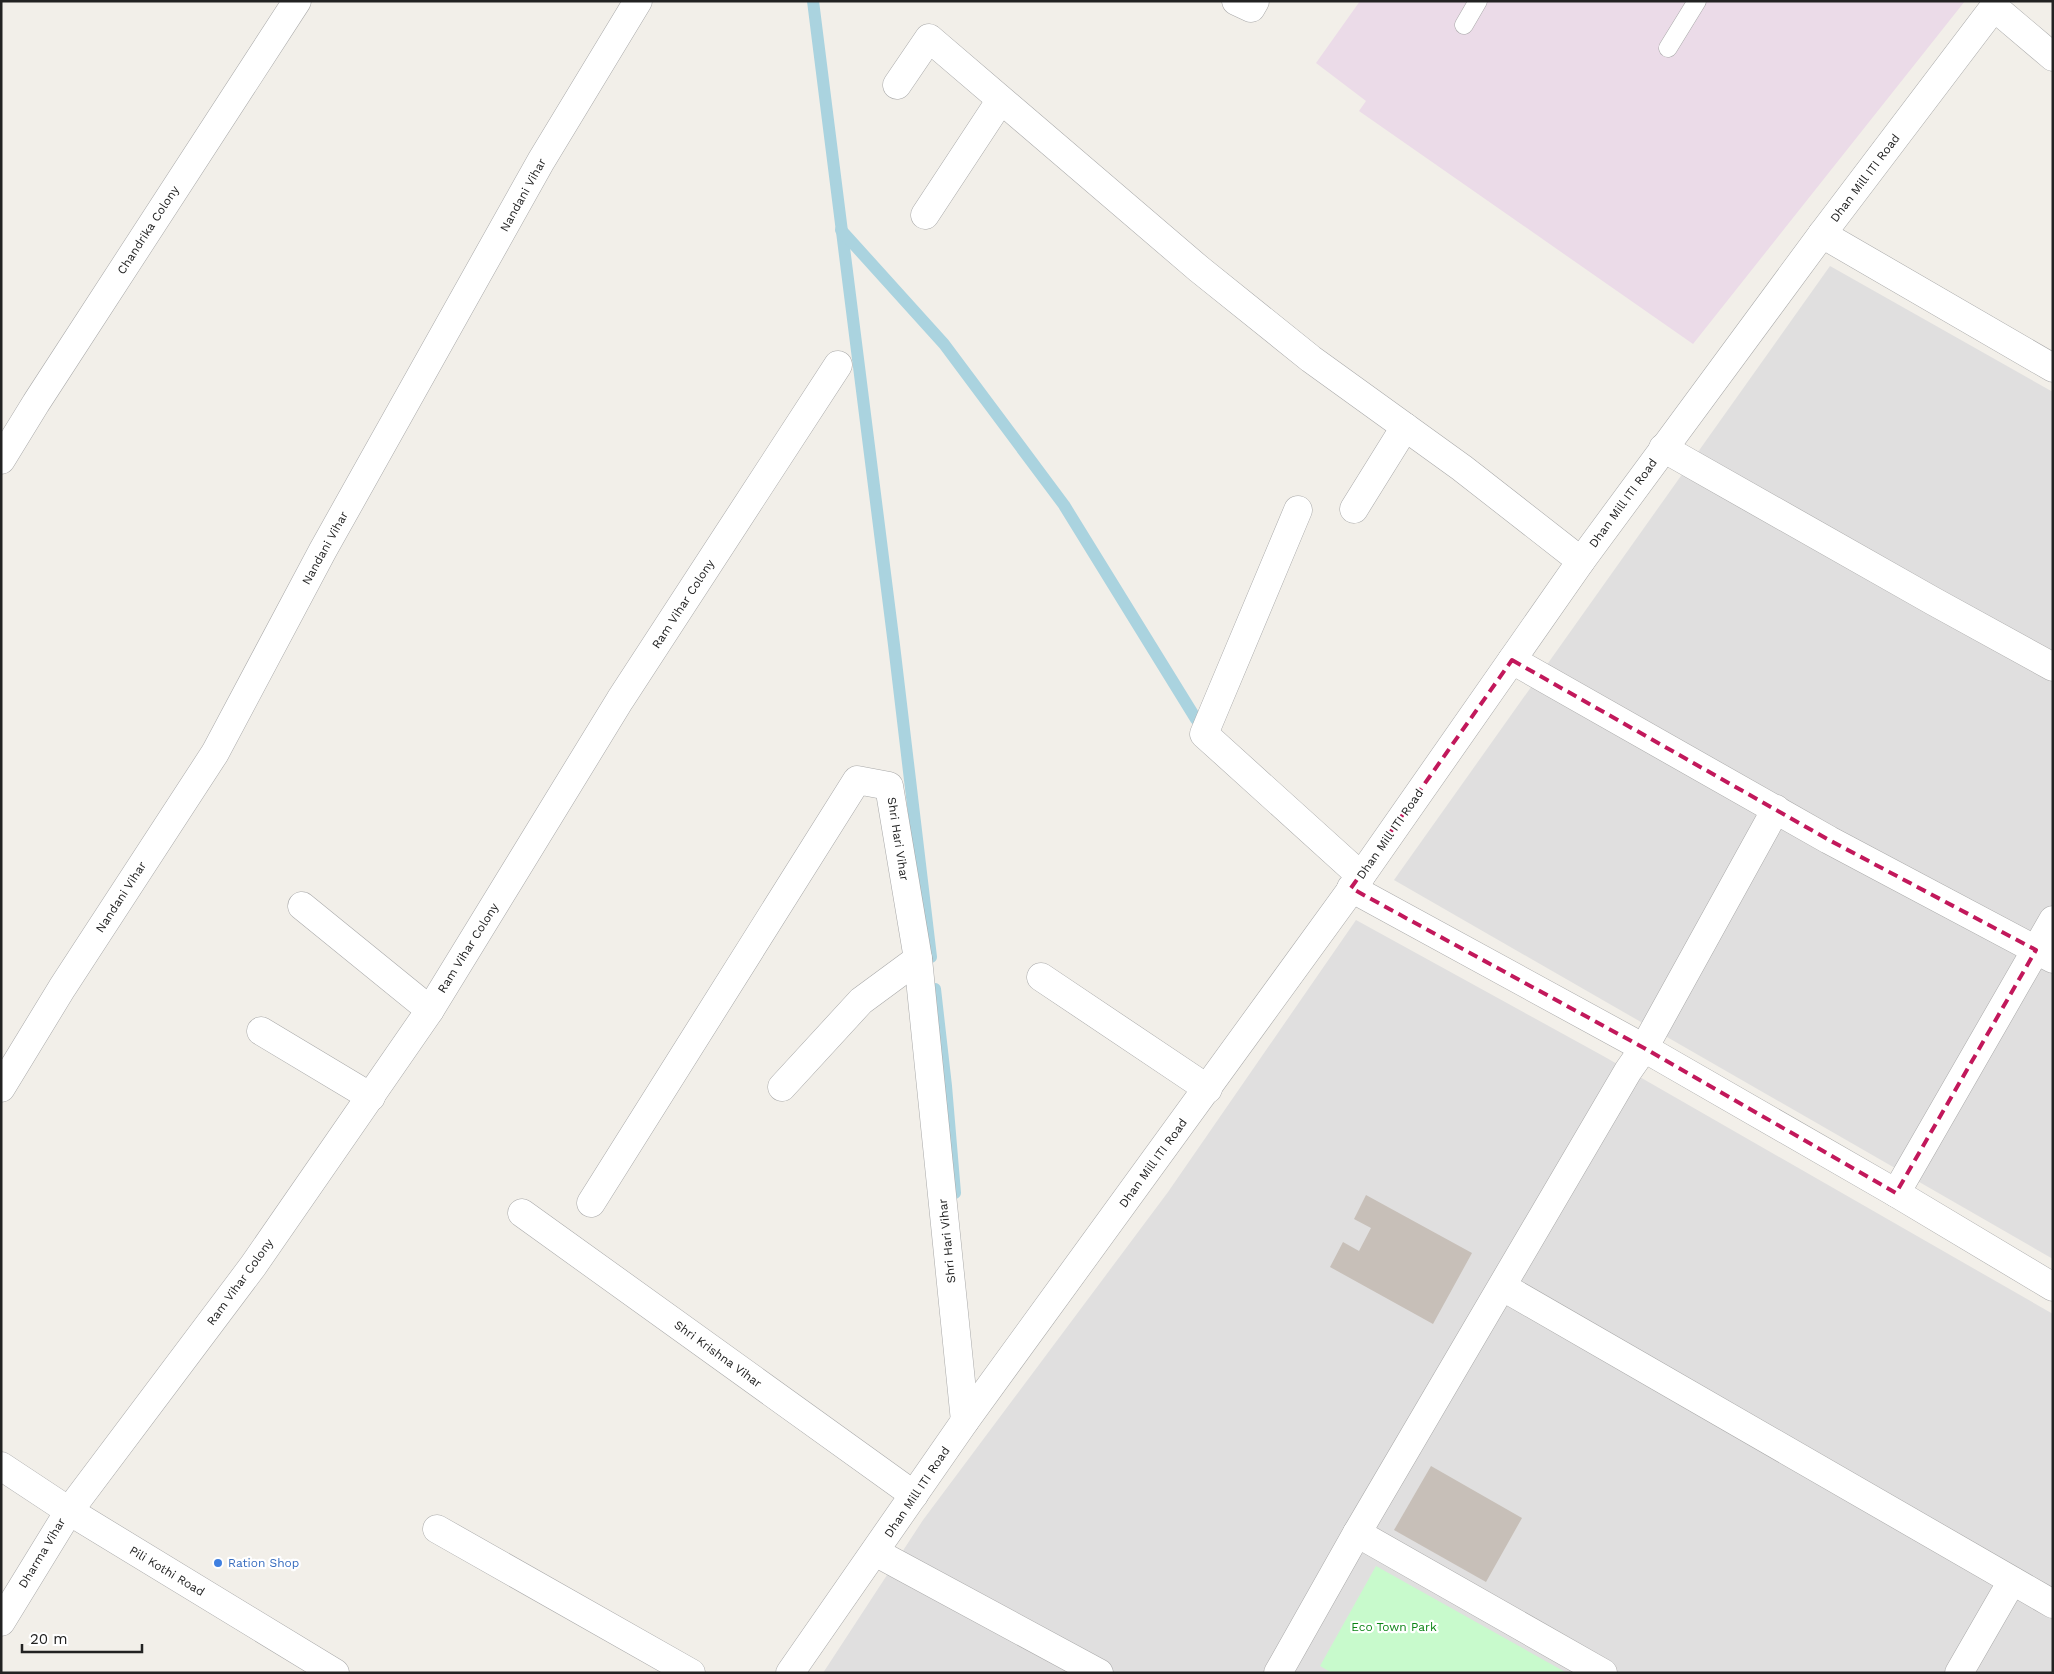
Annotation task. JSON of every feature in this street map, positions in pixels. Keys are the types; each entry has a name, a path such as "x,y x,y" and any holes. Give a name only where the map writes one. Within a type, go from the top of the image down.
{"street":[{"name":"Chandrika Colony","path":"1,460 297,1"},
{"name":"Nandani Vihar","path":"1,1088 62,988 216,753 323,550 541,161 638,1"},
{"path":"1236,1 1251,8 1255,1"},
{"path":"1995,4 2053,57"},
{"name":"Dhan Mill ITI Road","path":"790,1673 965,1421 1356,882 1663,448 1995,4"},
{"path":"897,85 928,38 1199,269 1311,359 1462,468 1581,562"},
{"path":"925,215 1000,101"},
{"path":"1822,234 2053,368"},
{"name":"Ram Vihar Colony","path":"69,1510 253,1266 430,1010 620,700 838,365"},
{"path":"1354,509 1405,427"},
{"path":"1663,448 1933,602 2053,667"},
{"path":"1298,510 1204,734 1356,882 1896,1194 2053,1287"},
{"path":"1512,660 1829,840 2044,954"},
{"name":"Shri Hari Vihar","path":"591,1203 857,780 889,786 918,959 965,1421"},
{"path":"1278,1673 1357,1533 1628,1071 1644,1048 1776,809"},
{"path":"302,906 430,1010"},
{"path":"1896,1194 2044,954 2053,920"},
{"path":"782,1087 861,1001 918,959"},
{"path":"1041,977 1208,1088"},
{"path":"262,1031 371,1097"},
{"name":"Shri Krishna Vihar","path":"522,1213 914,1495"},
{"path":"1503,1287 2053,1604"},
{"name":"Pili Kothi Road","path":"1,1466 331,1672"},
{"name":"Dharma Vihar","path":"1,1622 69,1510"},
{"path":"437,1529 691,1673"},
{"path":"1357,1533 1603,1673"},
{"path":"875,1552 1099,1673"},
{"path":"1959,1673 2012,1582"}],"lane":[{"path":"1464,25 1478,1"},
{"path":"1668,48 1697,1"}],"highlighted area":[{"path":"1512,660 1829,840 2036,950 1896,1193 1644,1048 1351,888"}],"shaded area":[{"path":"1360,1 1965,1 1693,344 1359,111 1366,101 1316,63"},
{"path":"1830,266 2053,392 2053,1259 1394,880"},
{"path":"1356,920 1605,1057 2053,1314 2053,1673 823,1673 923,1520 1168,1192"}],"green space":[{"name":"Eco Town Park","path":"1376,1566 1567,1673 1332,1673 1320,1666"}],"building":[{"path":"1366,1195 1472,1253 1433,1324 1330,1267 1343,1242 1359,1251 1371,1228 1354,1219"},
{"path":"1431,1466 1522,1518 1486,1582 1394,1530"}],"waterway":[{"path":"813,1 931,957"},
{"path":"841,230 944,344 1064,505 1196,719"},
{"path":"935,989 955,1193"}],"place":[{"name":"Ration Shop","path":"218,1563"}]}
